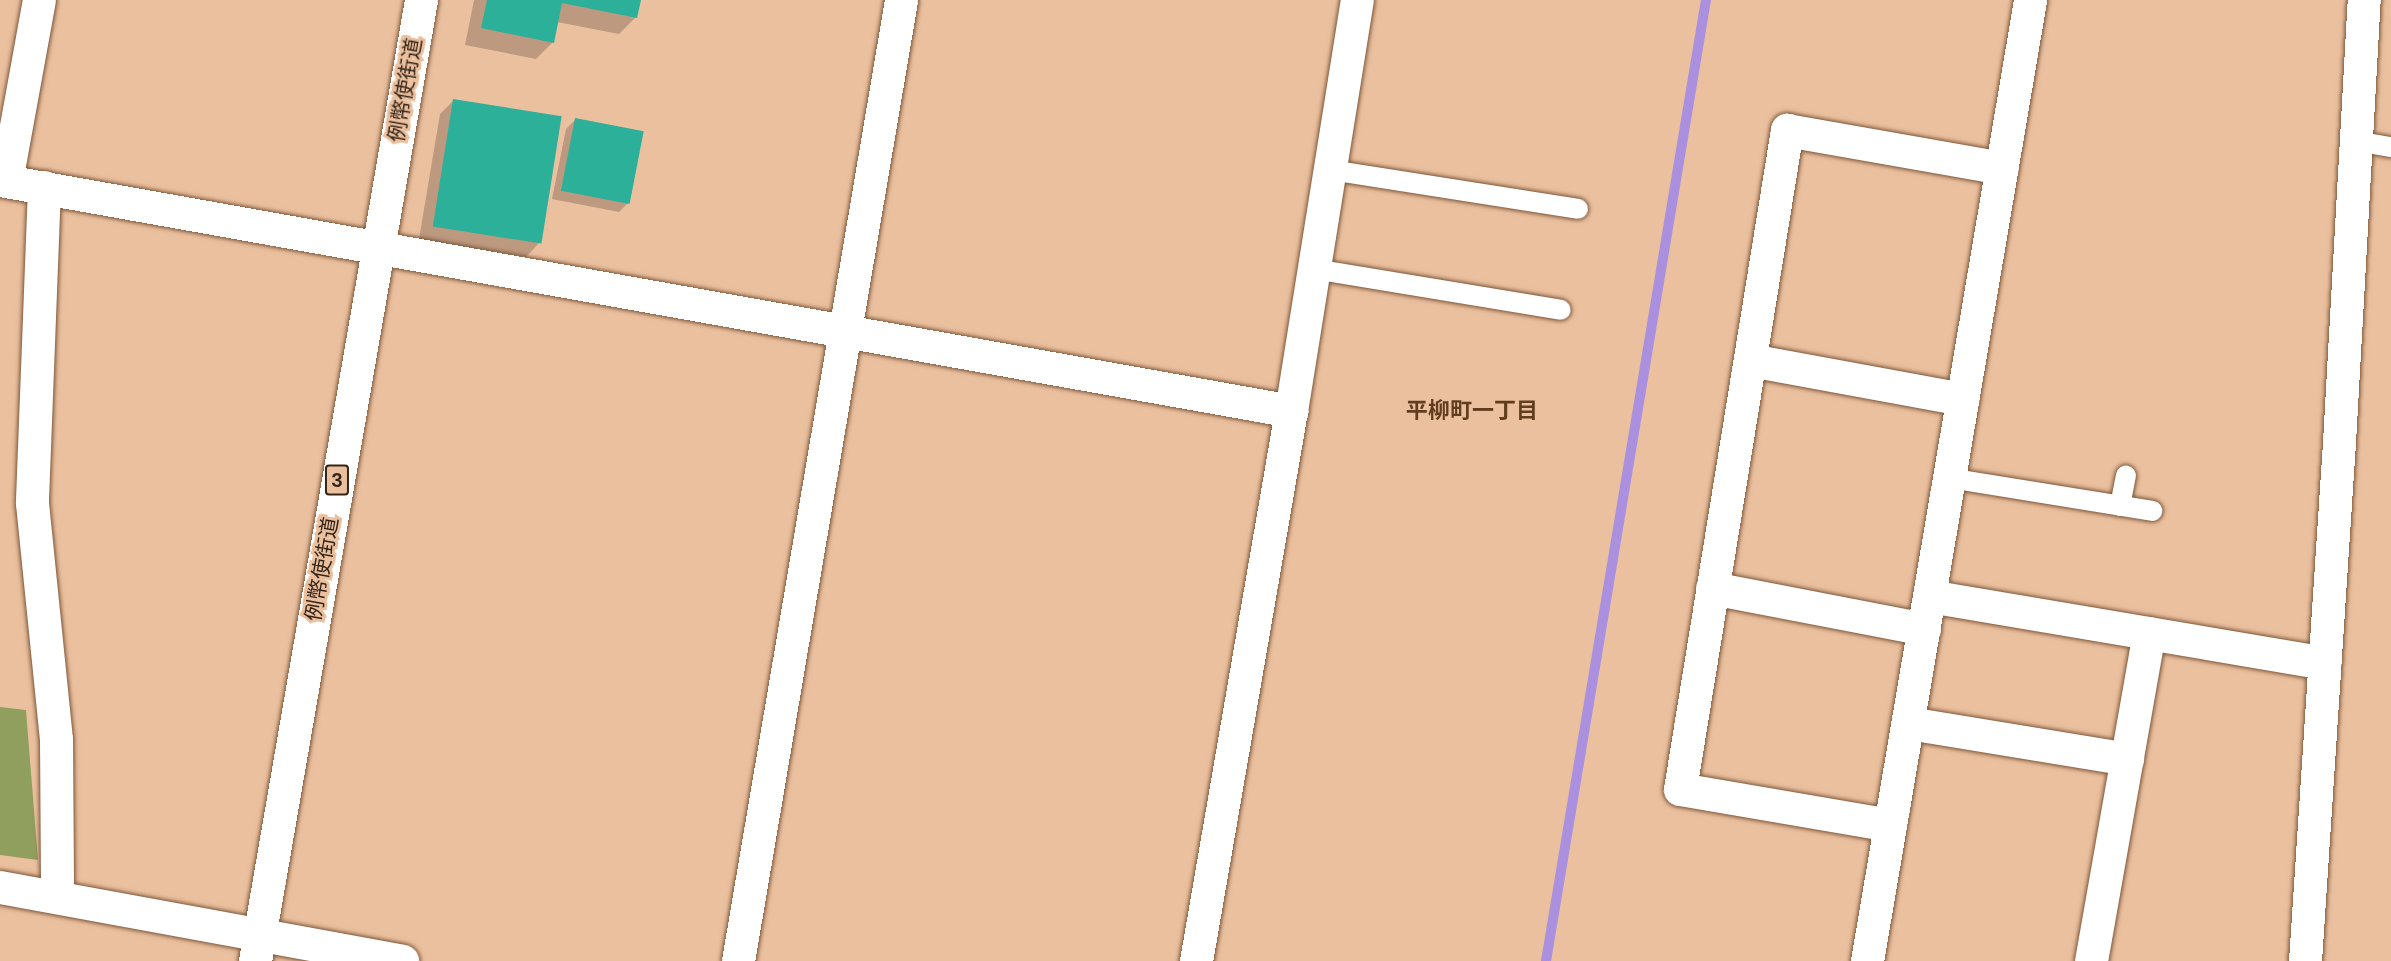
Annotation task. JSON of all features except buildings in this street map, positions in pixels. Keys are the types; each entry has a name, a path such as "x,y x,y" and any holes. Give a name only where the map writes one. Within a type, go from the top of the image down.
{"street":[{"path":"39,0 3,181 1291,411"},
{"name":"例幣使街道","path":"257,949 421,0"},
{"path":"738,961 901,0"},
{"path":"1196,961 1291,411 1357,0"},
{"path":"1868,961 2030,0"},
{"path":"2305,961 2364,0"},
{"path":"1890,825 1680,789 1787,130 2002,168"},
{"path":"44,187 32,503 56,740 57,897"},
{"path":"1750,360 1962,399"},
{"path":"1712,588 1924,629"},
{"path":"1929,596 2324,663"},
{"path":"2091,961 2149,633"},
{"path":"1908,723 2127,759"},
{"path":"0,886 57,897 257,949 402,961"}],"lane":[{"path":"2356,141 2391,147"},
{"path":"1330,170 1578,210"},
{"path":"1314,269 1561,310"},
{"path":"2121,506 2126,476"},
{"path":"1949,478 2152,511"}],"green space":[{"path":"0,707 26,710 38,860 0,855"}],"waterway":[{"path":"1546,961 1706,0"}],"district":[{"name":"平柳町一丁目","path":"1472,411"}]}
